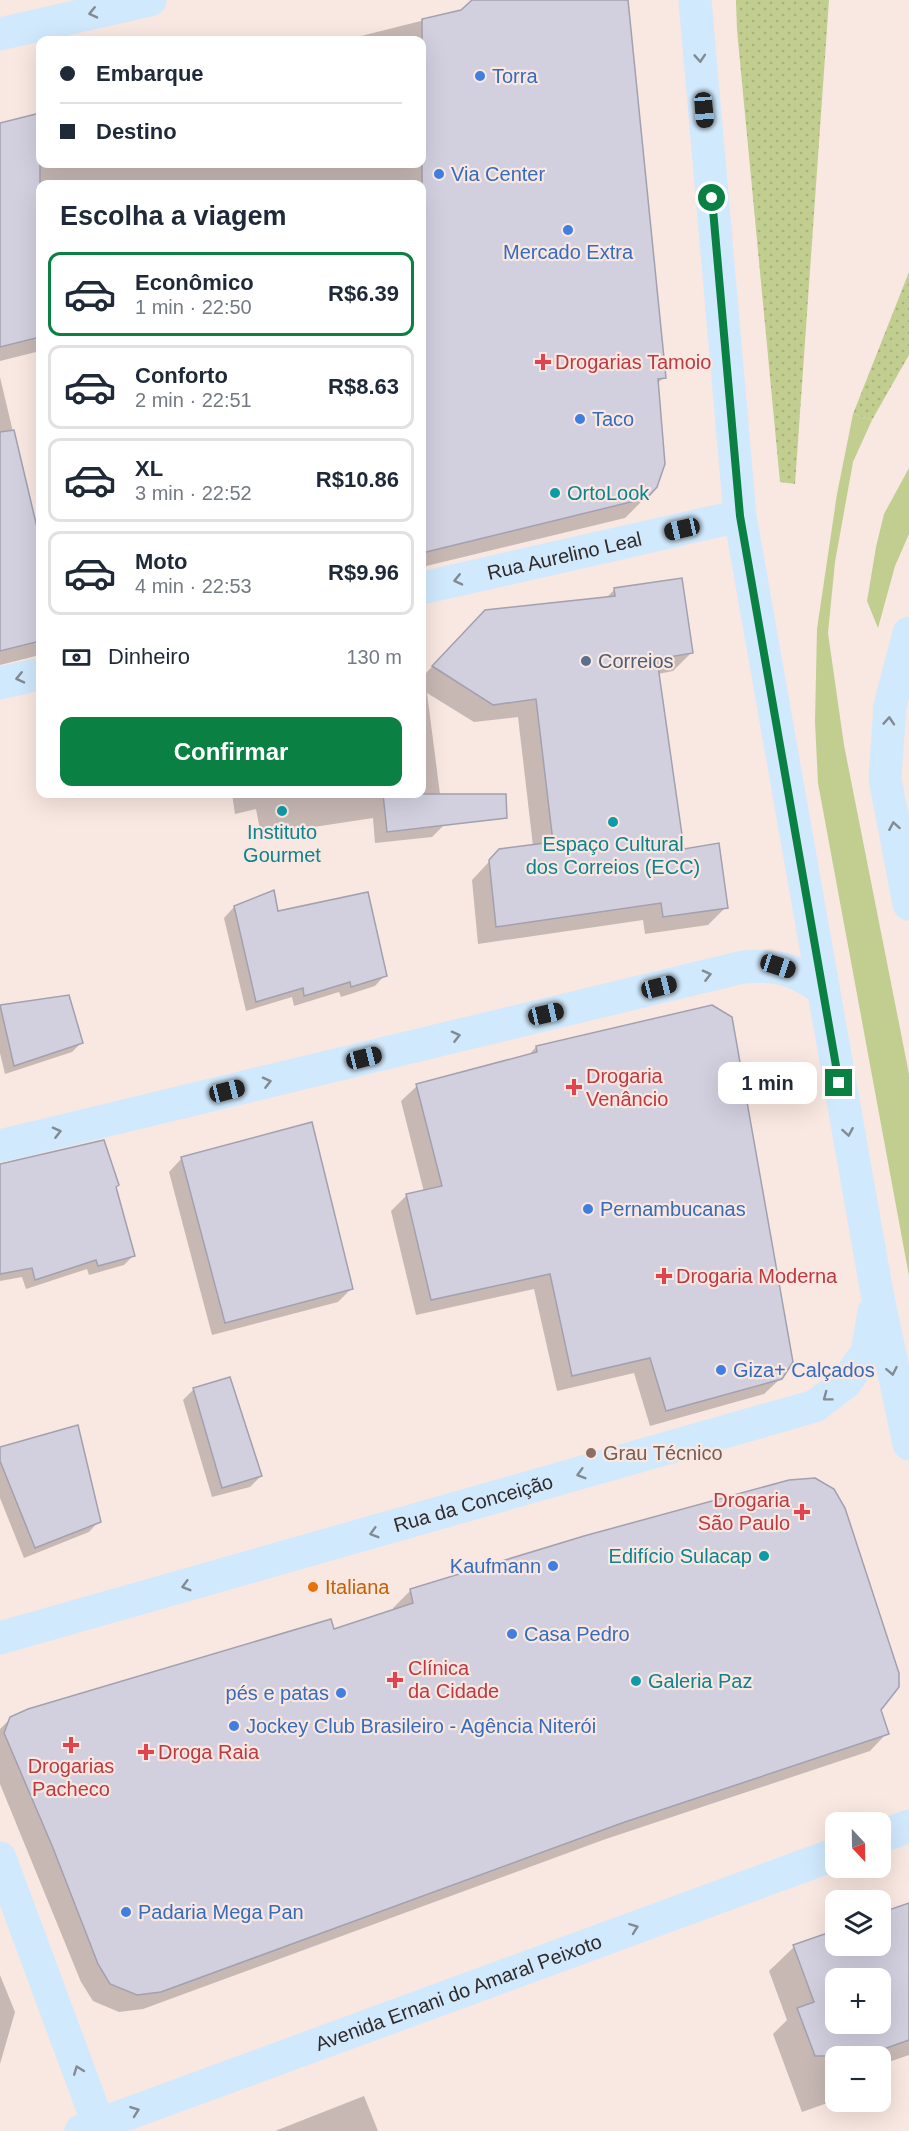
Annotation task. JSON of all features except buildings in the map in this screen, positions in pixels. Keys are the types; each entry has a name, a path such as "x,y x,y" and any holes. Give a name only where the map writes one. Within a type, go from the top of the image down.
{"main road":[{"path":"0,34 150,0"},
{"path":"695,0 740,516 877,1293 909,1444"},
{"name":"Rua Aurelino Leal","path":"426,587 740,516"},
{"path":"909,633 890,706 885,779 909,904"},
{"path":"0,683 36,675"},
{"path":"0,1146 743,967 778,966 797,972 823,990"},
{"name":"Rua da Conceição","path":"0,1638 815,1406 845,1383 867,1353 877,1293"},
{"path":"891,1833 909,1826"},
{"path":"0,1858 93,2129"},
{"name":"Avenida Ernani do Amaral Peixoto","path":"93,2129 825,1858"}],"green space":[{"path":"736,0 829,0 795,484 780,482"},
{"path":"909,272 909,355 872,420 853,414"},
{"path":"853,414 872,420 853,462 835,562 828,633 844,745 909,1074 909,1276 818,783 815,722 817,629 837,494"},
{"path":"909,468 909,534 895,566 878,628 867,601 876,547 884,514"}],"place":[{"name":"Torra","path":"480,76"},
{"name":"Via Center","path":"439,174"},
{"name":"Mercado Extra","path":"568,230"},
{"name":"Drogarias Tamoio","path":"543,362"},
{"name":"Taco","path":"580,419"},
{"name":"OrtoLook","path":"555,493"},
{"name":"Correios","path":"586,661"},
{"name":"Instituto Gourmet","path":"282,811"},
{"name":"Espaço Cultural dos Correios (ECC)","path":"613,822"},
{"name":"Drogaria Venâncio","path":"574,1087"},
{"name":"Pernambucanas","path":"588,1209"},
{"name":"Drogaria Moderna","path":"664,1276"},
{"name":"Giza+ Calçados","path":"721,1370"},
{"name":"Grau Técnico","path":"591,1453"},
{"name":"Drogaria São Paulo","path":"802,1512"},
{"name":"Edifício Sulacap","path":"764,1556"},
{"name":"Kaufmann","path":"553,1566"},
{"name":"Italiana","path":"313,1587"},
{"name":"Casa Pedro","path":"512,1634"},
{"name":"Clínica da Cidade","path":"395,1680"},
{"name":"Galeria Paz","path":"636,1681"},
{"name":"pés e patas","path":"341,1693"},
{"name":"Jockey Club Brasileiro - Agência Niterói","path":"234,1726"},
{"name":"Drogarias Pacheco","path":"71,1745"},
{"name":"Droga Raia","path":"146,1752"},
{"name":"Padaria Mega Pan","path":"126,1912"}],"route":[{"path":"712,198 740,516 839,1083"}]}
